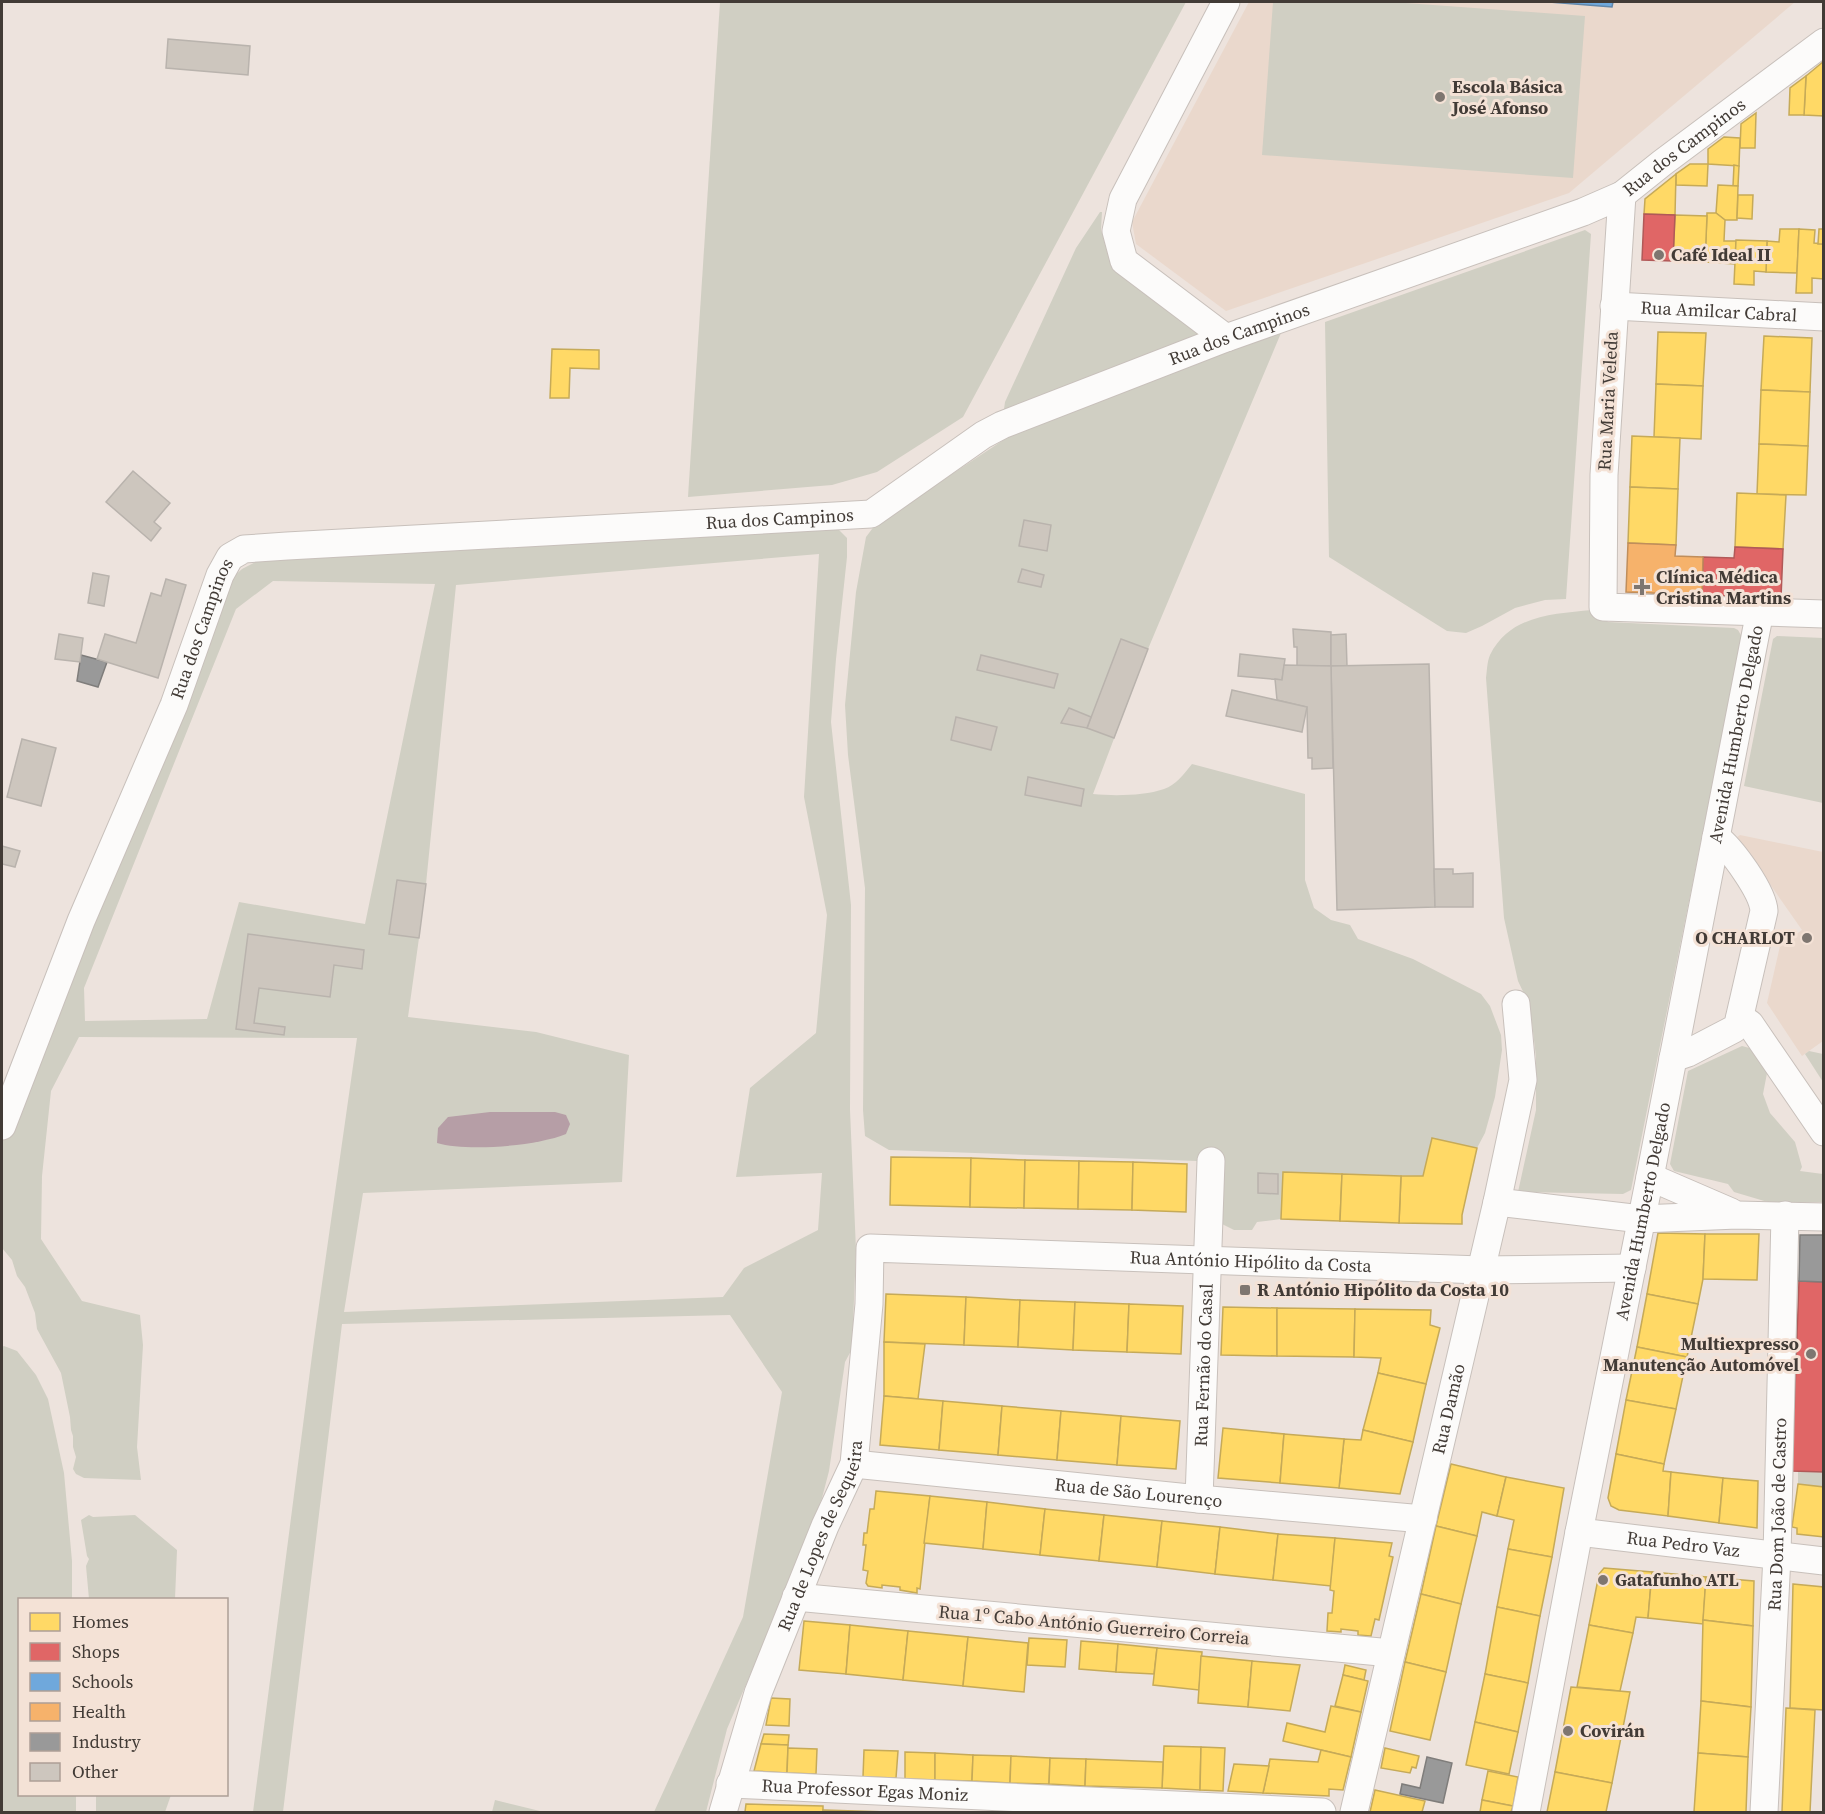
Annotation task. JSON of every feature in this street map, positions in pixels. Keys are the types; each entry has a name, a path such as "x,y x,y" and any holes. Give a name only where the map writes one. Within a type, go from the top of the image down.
{"street":[{"path":"1226,2 1123,199 1116,231 1124,261 1226,338"},
{"name":"Rua dos Campinos","path":"2,1126 81,921 174,705 220,575 230,556 244,549 287,546 871,514 993,430 1226,338 1583,212 1622,195 1662,162 1824,42"},
{"name":"Rua Maria Veleda","path":"1622,195 1604,475 1603,607 1760,612"},
{"name":"Rua Amilcar Cabral","path":"1614,306 1824,317"},
{"path":"1760,612 1824,614"},
{"name":"Avenida Humberto Delgado","path":"1526,1812 1760,612"},
{"path":"1673,1058 1688,1053 1734,1029 1740,1017 1764,911 1763,903 1730,851 1716,837"},
{"name":"Rua Damão","path":"1354,1812 1497,1202 1522,1080 1516,1004"},
{"path":"1740,1017 1750,1024 1824,1132"},
{"name":"Rua Fernão do Casal","path":"1199,1499 1211,1161"},
{"path":"1650,1177 1737,1215"},
{"path":"1497,1202 1641,1219 1737,1215 1824,1216"},
{"name":"Rua Dom João de Castro","path":"1764,1812 1777,1556 1785,1215"},
{"name":"Rua António Hipólito da Costa","path":"870,1248 1481,1270 1632,1268"},
{"name":"Rua de Lopes de Sequeira","path":"723,1812 758,1693 825,1526 854,1464 869,1304 870,1248"},
{"name":"Rua de São Lourenço","path":"854,1464 1423,1519"},
{"name":"Rua Pedro Vaz","path":"1579,1532 1824,1561"},
{"name":"Rua 1º Cabo António Guerreiro Correia","path":"796,1597 1391,1653"},
{"name":"Rua Professor Egas Moniz","path":"730,1784 1322,1812"}],"shaded area":[{"path":"720,2 1186,2 963,417 877,472 832,485 688,497"},
{"name":"Escola Básica José Afonso","path":"1249,2 1795,2 1569,193 1226,311 1136,244 1132,222"},
{"path":"1273,2 1392,2 1585,16 1573,178 1262,155"},
{"path":"1102,212 1101,230 1109,254 1203,335 1006,412 1005,402 1076,248"},
{"path":"1585,230 1591,234 1566,599 1545,600 1515,608 1466,633 1447,631 1329,557 1325,322"},
{"path":"1281,333 1148,649 1093,794 1128,795 1164,789 1176,782 1192,764 1305,794 1305,880 1314,908 1331,920 1350,925 1358,939 1413,959 1481,994 1490,1006 1501,1035 1502,1050 1495,1097 1485,1133 1477,1148 1432,1138 1423,1176 1283,1172 1281,1219 1257,1222 1252,1230 1234,1230 1218,1222 1207,1155 1198,1157 1197,1161 889,1150 865,1136 863,1110 865,888 848,755 845,705 856,592 866,537 875,525 1008,437 1210,357"},
{"path":"827,527 839,530 847,538 831,722 851,905 850,1110 856,1250 852,1349 845,1362 829,1471 822,1498 799,1560 727,1729 706,1812 654,1812 743,1617 782,1392 730,1315 342,1324 283,1812 253,1812 314,1340 357,1038 79,1037 51,1091 42,1176 41,1239 82,1301 140,1315 143,1345 137,1447 141,1480 84,1478 76,1474 73,1469 76,1457 61,1373 37,1329 35,1313 25,1287 17,1276 12,1260 2,1248 2,1139 231,579 242,569 261,559","holes":["819,554 804,797 827,915 816,1033 750,1088 736,1177 822,1173 818,1230 744,1268 723,1297 344,1312 363,1193 622,1182 629,1055 536,1032 408,1017 419,938 397,880 426,884 456,585","273,581 435,584 365,924 239,902 207,1019 85,1021 84,988 236,609"]},
{"path":"1592,610 1603,615 1608,622 1734,628 1742,637 1631,1190 1623,1194 1518,1192 1536,1110 1536,1057 1530,1006 1518,981 1504,918 1486,678 1487,666 1490,655 1499,642 1521,624 1548,615"},
{"path":"1777,636 1823,638 1823,803 1744,786 1773,639"},
{"name":"O CHARLOT","path":"1740,835 1823,852 1823,1041 1802,1056 1767,1003 1780,946 1802,930 1737,837"},
{"path":"1742,1046 1757,1050 1768,1068 1763,1094 1770,1113 1795,1142 1802,1167 1800,1171 1823,1174 1823,1202 1771,1203 1734,1192 1728,1184 1674,1171 1670,1164 1688,1071"},
{"path":"1809,1051 1823,1054 1823,1082 1805,1054"},
{"path":"490,1112 555,1112 566,1115 570,1124 566,1134 538,1142 483,1147 450,1146 437,1143 438,1128 448,1117"},
{"path":"2,1347 17,1351 36,1375 48,1399 64,1473 72,1561 72,1598 18,1598 18,1796 76,1796 76,1812 2,1812"},
{"path":"1798,1471 1823,1472 1823,1487 1798,1484"},
{"path":"89,1515 93,1517 135,1515 177,1550 175,1598 89,1598 86,1566 89,1559 81,1520"},
{"path":"96,1796 171,1796 165,1812 96,1812"},
{"path":"495,1800 544,1812 492,1812"}],"building: Homes":[{"path":"1824,61 1824,116 1804,115 1806,76"},
{"path":"1806,76 1804,115 1789,115 1790,88"},
{"path":"1756,113 1755,148 1740,148 1741,124"},
{"path":"1724,137 1740,138 1739,166 1708,164 1708,149"},
{"path":"1690,164 1708,164 1707,186 1676,185 1676,174"},
{"path":"1734,165 1739,166 1738,186 1733,186"},
{"path":"1676,174 1675,215 1644,214 1645,199"},
{"path":"1718,185 1738,186 1737,220 1725,220 1716,213"},
{"path":"1738,195 1753,195 1752,219 1737,218"},
{"path":"1707,213 1716,213 1725,220 1724,241 1736,241 1735,264 1705,262"},
{"path":"1675,215 1707,216 1705,262 1673,261"},
{"path":"1780,229 1799,229 1797,273 1766,272 1767,241 1779,242"},
{"path":"1799,229 1815,230 1814,243 1824,244 1824,279 1812,278 1812,293 1796,293"},
{"path":"1819,229 1824,229 1824,244 1818,244"},
{"path":"1736,240 1767,241 1766,272 1754,271 1754,285 1734,284"},
{"path":"1658,332 1706,333 1703,386 1656,384"},
{"path":"1764,336 1812,338 1810,392 1761,390"},
{"path":"552,349 599,350 599,369 570,368 569,398 550,398"},
{"path":"1656,384 1703,386 1701,439 1654,437"},
{"path":"1761,390 1810,392 1808,446 1759,444"},
{"path":"1632,436 1680,438 1678,489 1630,487"},
{"path":"1759,444 1808,446 1806,495 1757,494"},
{"path":"1630,487 1678,489 1676,545 1628,543"},
{"path":"1737,493 1786,495 1783,549 1735,547"},
{"path":"1432,1138 1477,1148 1462,1224 1399,1223 1401,1176 1423,1176"},
{"path":"891,1157 971,1158 970,1207 890,1205"},
{"path":"971,1158 1025,1160 1024,1208 970,1207"},
{"path":"1025,1160 1079,1161 1078,1209 1024,1208"},
{"path":"1079,1161 1133,1162 1132,1210 1078,1209"},
{"path":"1133,1162 1187,1164 1186,1212 1132,1210"},
{"path":"1283,1172 1342,1174 1340,1221 1281,1219"},
{"path":"1342,1174 1401,1176 1399,1223 1340,1221"},
{"path":"1658,1233 1705,1234 1703,1279 1698,1304 1647,1294"},
{"path":"1705,1234 1759,1234 1757,1280 1703,1279"},
{"path":"886,1294 966,1297 964,1345 884,1342"},
{"path":"1647,1294 1698,1304 1687,1357 1637,1347"},
{"path":"966,1297 1020,1300 1018,1347 964,1345"},
{"path":"1020,1300 1075,1302 1073,1350 1018,1347"},
{"path":"1075,1302 1129,1304 1127,1352 1073,1350"},
{"path":"1129,1304 1183,1306 1181,1354 1127,1352"},
{"path":"1223,1307 1277,1308 1277,1356 1221,1355"},
{"path":"1277,1308 1355,1309 1354,1357 1277,1356"},
{"path":"1355,1309 1431,1310 1430,1325 1440,1328 1426,1384 1378,1373 1381,1358 1354,1357"},
{"path":"884,1342 925,1344 918,1399 884,1396"},
{"path":"1637,1347 1687,1357 1676,1409 1626,1400"},
{"path":"1378,1373 1426,1384 1413,1442 1363,1430"},
{"path":"884,1396 943,1401 939,1450 880,1445"},
{"path":"1626,1400 1676,1409 1664,1464 1616,1454"},
{"path":"943,1401 1002,1406 998,1455 939,1450"},
{"path":"1002,1406 1061,1411 1057,1460 998,1455"},
{"path":"1061,1411 1121,1416 1117,1465 1057,1460"},
{"path":"1121,1416 1180,1421 1176,1469 1117,1465"},
{"path":"1223,1428 1284,1434 1280,1483 1218,1478"},
{"path":"1363,1430 1413,1442 1400,1494 1339,1488 1344,1439 1361,1440"},
{"path":"1284,1434 1344,1439 1339,1488 1280,1483"},
{"path":"1616,1454 1664,1464 1663,1471 1671,1472 1668,1516 1619,1510 1611,1506 1608,1498"},
{"path":"1451,1464 1506,1477 1497,1516 1482,1512 1477,1536 1436,1526"},
{"path":"1671,1472 1723,1478 1719,1523 1668,1516"},
{"path":"1506,1477 1564,1488 1552,1557 1508,1549 1514,1520 1497,1516"},
{"path":"1723,1478 1758,1481 1757,1528 1719,1523"},
{"path":"1798,1484 1824,1487 1824,1537 1797,1534 1797,1528 1792,1527"},
{"path":"876,1491 930,1496 920,1589 917,1588 917,1593 900,1590 900,1587 882,1585 882,1588 868,1586 866,1583 868,1571 863,1570 866,1545 863,1545 864,1533 867,1533 870,1509 874,1509"},
{"path":"930,1496 987,1502 983,1549 924,1543"},
{"path":"987,1502 1045,1509 1040,1555 983,1549"},
{"path":"1045,1509 1104,1515 1099,1561 1040,1555"},
{"path":"1104,1515 1162,1521 1157,1567 1099,1561"},
{"path":"1162,1521 1220,1527 1215,1574 1157,1567"},
{"path":"1436,1526 1477,1536 1461,1604 1421,1594"},
{"path":"1220,1527 1278,1534 1273,1580 1215,1574"},
{"path":"1278,1534 1335,1538 1331,1586 1273,1580"},
{"path":"1335,1538 1392,1543 1389,1556 1393,1557 1379,1620 1375,1619 1371,1636 1358,1635 1358,1631 1341,1629 1341,1632 1327,1631 1328,1613 1332,1613 1334,1591 1330,1590"},
{"path":"1508,1549 1552,1557 1540,1616 1497,1607"},
{"path":"1604,1568 1652,1572 1648,1618 1636,1617 1633,1633 1589,1625 1599,1574"},
{"path":"1652,1572 1706,1577 1703,1624 1648,1618"},
{"path":"1706,1577 1754,1581 1753,1626 1703,1620"},
{"path":"1793,1584 1824,1587 1824,1710 1790,1708"},
{"path":"1421,1594 1461,1604 1446,1672 1405,1662"},
{"path":"1497,1607 1540,1616 1528,1683 1485,1674"},
{"path":"1703,1620 1753,1626 1751,1707 1701,1701"},
{"path":"804,1621 850,1625 846,1674 799,1670"},
{"path":"850,1625 908,1631 903,1680 846,1674"},
{"path":"1589,1625 1633,1633 1620,1691 1577,1687"},
{"path":"908,1631 968,1637 963,1686 903,1680"},
{"path":"968,1637 1028,1643 1024,1692 963,1686"},
{"path":"1029,1638 1067,1640 1065,1667 1027,1665"},
{"path":"1081,1641 1118,1644 1116,1672 1079,1669"},
{"path":"1118,1644 1157,1648 1154,1674 1116,1672"},
{"path":"1157,1648 1202,1652 1199,1690 1153,1685"},
{"path":"1201,1656 1252,1661 1248,1707 1198,1703"},
{"path":"1252,1661 1300,1665 1290,1711 1248,1707"},
{"path":"1405,1662 1446,1672 1430,1740 1390,1731"},
{"path":"1345,1665 1366,1670 1364,1680 1343,1675"},
{"path":"1485,1674 1528,1683 1518,1732 1475,1722"},
{"path":"1343,1675 1368,1681 1361,1712 1335,1706"},
{"path":"1571,1687 1630,1692 1612,1783 1555,1772"},
{"path":"771,1698 790,1699 789,1726 766,1725"},
{"path":"1701,1701 1751,1707 1748,1757 1698,1753"},
{"path":"1331,1706 1361,1712 1351,1757 1283,1741 1287,1723 1325,1732"},
{"path":"1786,1708 1815,1710 1810,1812 1782,1812"},
{"path":"1475,1722 1518,1732 1509,1774 1466,1765"},
{"path":"764,1734 789,1735 788,1745 761,1744"},
{"path":"761,1744 788,1745 787,1773 754,1771"},
{"path":"1164,1746 1201,1747 1200,1790 1162,1788"},
{"path":"1201,1747 1225,1748 1223,1791 1200,1790"},
{"path":"788,1748 817,1749 816,1774 787,1773"},
{"path":"1385,1748 1419,1756 1416,1768 1412,1767 1410,1773 1381,1768"},
{"path":"864,1750 898,1751 896,1778 863,1777"},
{"path":"1321,1750 1351,1757 1343,1790 1329,1789 1329,1796 1263,1793 1270,1759 1318,1762"},
{"path":"905,1752 935,1753 935,1780 905,1779"},
{"path":"935,1753 973,1755 972,1781 935,1780"},
{"path":"1698,1753 1748,1757 1746,1812 1694,1812"},
{"path":"973,1755 1011,1756 1010,1783 972,1781"},
{"path":"1011,1756 1050,1758 1049,1784 1010,1783"},
{"path":"1050,1758 1086,1759 1085,1786 1049,1784"},
{"path":"1086,1759 1163,1762 1162,1788 1085,1786"},
{"path":"1234,1764 1269,1766 1263,1793 1228,1791"},
{"path":"1488,1771 1518,1777 1513,1806 1482,1800"},
{"path":"1555,1772 1612,1783 1606,1812 1547,1812"},
{"path":"1375,1790 1425,1801 1422,1812 1370,1812"},
{"path":"1482,1800 1513,1806 1511,1812 1480,1812"},
{"path":"746,1804 823,1806 823,1812 745,1812"},
{"path":"823,1810 889,1812 823,1812"}],"building: Shops":[{"path":"1644,214 1675,215 1673,261 1642,260"},
{"path":"1735,547 1783,549 1781,598 1702,595 1703,557 1734,558"},
{"path":"1799,1281 1824,1282 1824,1472 1792,1471"}],"building: Schools":[{"path":"1549,2 1613,2 1612,7"}],"building: Health":[{"path":"1628,543 1676,545 1675,556 1703,557 1702,595 1626,592"}],"building: Industry":[{"path":"81,655 107,662 98,687 77,681"},
{"path":"1800,1235 1824,1235 1824,1282 1799,1281"},
{"path":"1427,1757 1452,1763 1443,1803 1400,1794 1402,1784 1420,1788"}],"building: Other":[{"path":"168,39 250,46 248,75 166,68"},
{"path":"133,471 170,503 154,522 161,528 151,541 106,502"},
{"path":"1024,520 1051,525 1047,551 1019,546"},
{"path":"1022,569 1044,575 1041,587 1018,582"},
{"path":"93,573 109,576 104,606 88,603"},
{"path":"166,579 186,585 158,678 97,659 105,634 136,643 151,593 161,596"},
{"path":"1293,629 1331,632 1331,666 1297,666 1297,647 1294,647"},
{"path":"59,634 83,638 80,662 55,659"},
{"path":"1346,634 1347,666 1331,666 1331,635"},
{"path":"1121,639 1148,649 1114,738 1087,728"},
{"path":"1240,654 1285,659 1282,680 1238,676"},
{"path":"981,655 1058,674 1054,688 977,670"},
{"path":"1429,664 1435,907 1337,910 1331,666"},
{"path":"1284,665 1331,666 1333,768 1312,769 1312,758 1308,758 1307,707 1277,700 1275,679 1282,680"},
{"path":"1232,690 1307,707 1302,732 1226,716"},
{"path":"1069,708 1091,717 1087,728 1061,723"},
{"path":"956,717 997,727 991,750 951,740"},
{"path":"22,739 56,748 41,806 7,797"},
{"path":"1028,777 1084,789 1081,806 1025,795"},
{"path":"2,846 20,851 15,867 2,864"},
{"path":"1434,869 1453,869 1453,874 1473,873 1473,907 1435,907"},
{"path":"397,880 426,884 419,938 389,934"},
{"path":"248,934 364,950 362,969 334,965 330,997 259,988 254,1023 285,1027 284,1035 236,1029"},
{"path":"1258,1173 1278,1174 1278,1194 1258,1193"}],"place":[{"name":"Escola Básica José Afonso","path":"1440,97"},
{"name":"Café Ideal II","path":"1659,255"},
{"name":"Clínica Médica Cristina Martins","path":"1642,587"},
{"name":"O CHARLOT","path":"1807,938"},
{"name":"R António Hipólito da Costa 10","path":"1245,1290"},
{"name":"Multiexpresso Manutenção Automóvel","path":"1811,1354"},
{"name":"Gatafunho ATL","path":"1603,1580"},
{"name":"Covirán","path":"1568,1731"}]}
